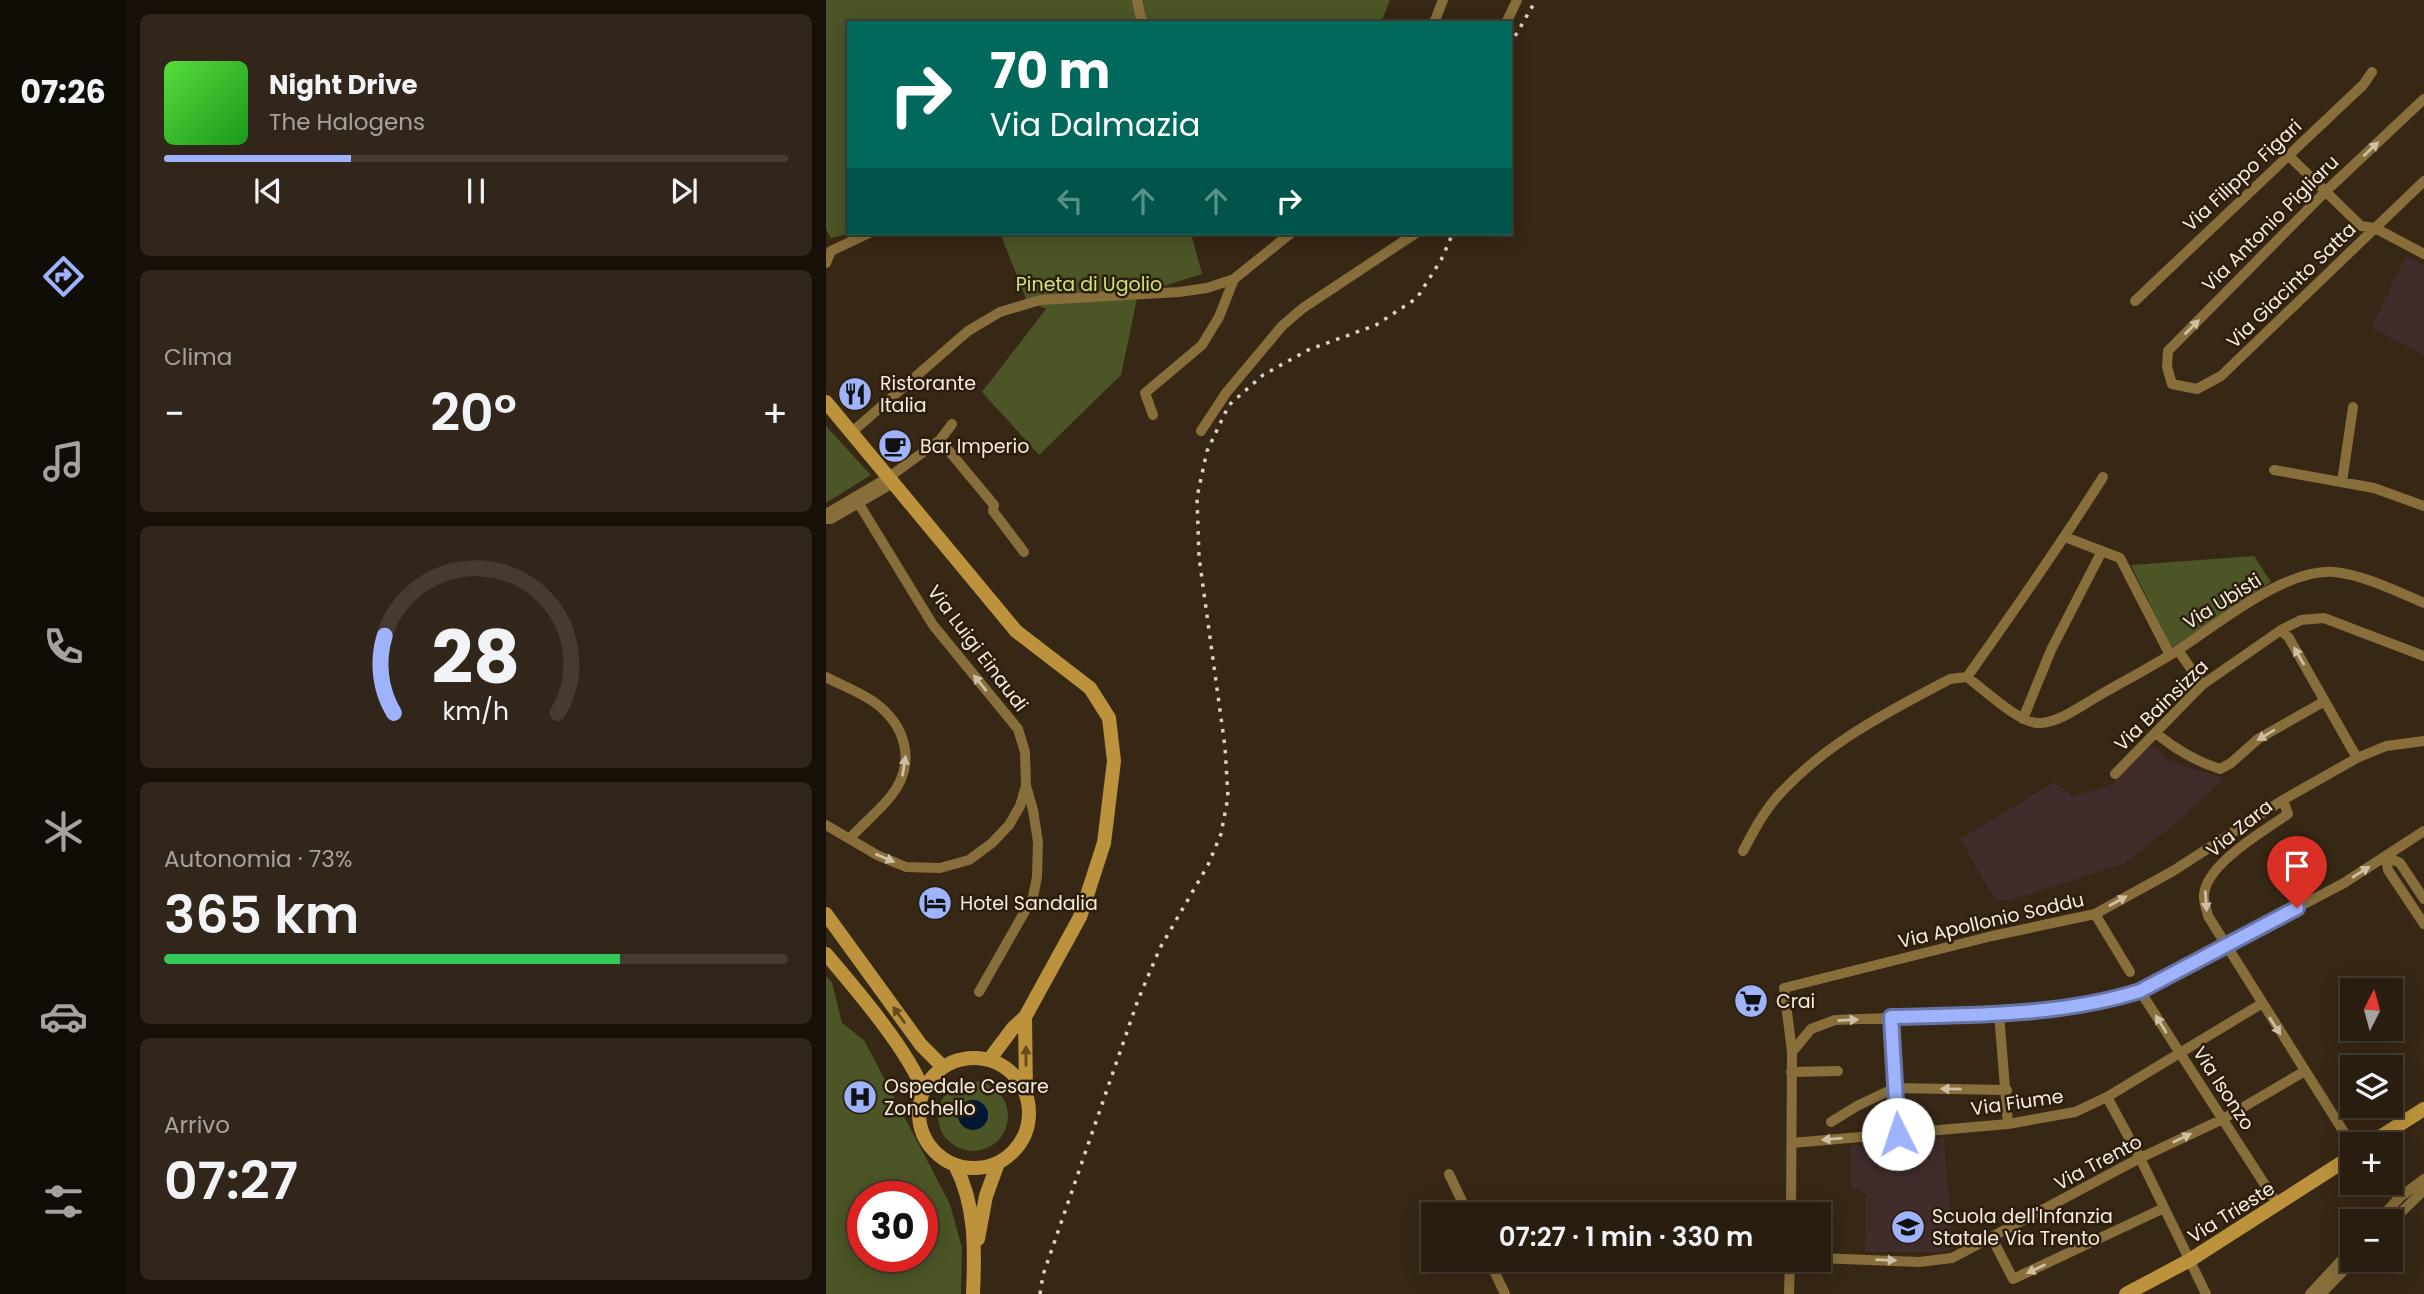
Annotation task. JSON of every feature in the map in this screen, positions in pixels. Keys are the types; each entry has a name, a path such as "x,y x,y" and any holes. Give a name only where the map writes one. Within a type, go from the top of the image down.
{"main road":[{"path":"826,402 1016,631 1090,688 1109,718 1114,761 1104,843 1080,917 1024,1017 989,1060"},
{"path":"826,914 921,1045 943,1067"},
{"path":"826,954 875,1015 918,1077 923,1091"},
{"path":"1024,1017 1026,1094 1029,1107 1025,1133 1018,1145 998,1163 969,1168 954,1165 933,1151 920,1129 918,1116 923,1091 928,1082 943,1067 965,1058 989,1060 1012,1073 1026,1094"},
{"path":"2387,1132 2424,1108"},
{"path":"974,1261 986,1196 998,1163"},
{"name":"Via Trieste","path":"2126,1294 2190,1260 2340,1164"},
{"path":"954,1165 966,1185 970,1206 974,1261 973,1294"}],"street":[{"path":"1137,0 1142,21"},
{"path":"1435,21 1443,0"},
{"path":"1507,21 1517,0"},
{"name":"Via Filippo Figari","path":"2135,301 2363,85 2372,72"},
{"name":"Via Antonio Pigliaru","path":"2172,384 2166,368 2168,351 2325,192 2424,99"},
{"path":"2288,155 2361,226 2375,228 2424,254"},
{"name":"Via Giacinto Satta","path":"2172,384 2197,389 2221,376 2424,181"},
{"path":"826,263 831,251 865,235"},
{"path":"852,432 968,331 1000,312 1040,300 1207,288 1234,279 1289,235"},
{"path":"1201,431 1226,393 1282,326 1303,308 1413,235"},
{"path":"1153,415 1145,393 1202,345 1219,317 1234,279"},
{"path":"2342,482 2353,407"},
{"path":"826,516 831,519 859,504 940,440 952,424"},
{"path":"940,440 994,505 993,510 1024,552"},
{"path":"2274,470 2374,488 2424,506"},
{"path":"1966,677 2026,594 2103,477"},
{"path":"826,516 891,480"},
{"name":"Via Luigi Einaudi","path":"826,825 877,855 906,867 940,868 969,860 992,843 1009,825 1020,806 1026,786 1025,752 1018,729 933,625 859,504"},
{"path":"2065,537 2120,558 2174,653 2202,685"},
{"path":"1742,851 1777,797 1807,768 1857,730 1950,679 1966,677 2024,719 2051,650 2102,551"},
{"name":"Via Ubisti","path":"2024,719 2039,723 2052,721 2174,653 2250,601 2309,575 2332,572 2357,576 2424,603"},
{"name":"Via Bainsizza","path":"2115,774 2202,685 2281,630 2301,620 2324,618 2424,656"},
{"path":"2281,630 2357,758"},
{"path":"826,677 873,701 889,716 902,735 906,755 902,777 891,795 850,838"},
{"path":"2156,733 2176,750 2220,769 2231,763 2258,739 2325,701"},
{"name":"Via Zara","path":"2228,946 2208,916 2204,895 2211,874 2288,814 2283,800 2357,758 2386,746 2424,741"},
{"path":"979,992 1033,897 1037,877 1038,842 1026,786"},
{"name":"Via Apollonio Soddu","path":"1792,1052 1784,988 1992,936 2095,914 2173,871 2283,800"},
{"path":"1791,1202 1792,1052 1811,1029 1835,1020 1999,1014 2070,1005 2140,991 2344,883 2424,831"},
{"path":"2386,856 2400,863 2423,897 2410,904"},
{"path":"2386,856 2388,870 2424,924"},
{"path":"2095,914 2130,972"},
{"path":"2228,946 2261,1004 2344,1132"},
{"name":"Via Isonzo","path":"2140,991 2278,1205"},
{"name":"Via Fiume","path":"1792,1143 2008,1124 2075,1112 2107,1097 2261,1004"},
{"path":"1999,1014 2008,1124"},
{"path":"1891,1017 1898,1134"},
{"name":"Via Trento","path":"1831,1258 1934,1262 1952,1258 2140,1158 2223,1119 2305,1070"},
{"path":"1791,1072 1838,1071"},
{"path":"1831,1122 1895,1087 2007,1090"},
{"path":"2107,1097 2206,1294"},
{"path":"1449,1174 1462,1202"},
{"path":"2389,1209 2424,1179"},
{"path":"2403,1210 2424,1190"},
{"path":"1992,1238 2013,1279 2164,1209"},
{"path":"2310,1294 2340,1262"},
{"path":"1495,1272 1505,1294"},
{"path":"1789,1294 1790,1272"},
{"path":"2323,1293 2343,1272"}],"shaded area":[{"path":"2406,256 2424,265 2424,355 2371,328"},
{"path":"2147,747 2156,748 2171,762 2225,778 2180,820 2125,863 2009,901 1997,900 1960,839 2054,782 2073,796 2109,786"},
{"path":"1944,1137 1953,1249 1944,1252 1865,1252 1866,1194 1862,1193 1861,1189 1851,1189 1851,1146"}],"green space":[{"path":"826,0 1390,0 1382,21 847,21 847,234 831,238 826,229"},
{"name":"Pineta di Ugolio","path":"1001,235 1192,235 1202,274 1138,294 1121,375 1039,455 982,392 1046,309 1027,301"},
{"path":"826,426 871,475 826,503"},
{"path":"2254,556 2271,582 2171,648 2131,565"},
{"name":"Ospedale Cesare Zonchello","path":"826,976 832,982 842,1023 864,1040 938,1181 847,1181 847,1272 938,1272 938,1181 950,1204 962,1248 961,1294 826,1294"},
{"path":"973,1081 998,1091 1008,1116 998,1141 973,1151 948,1141 938,1116 948,1091"}],"water":[{"path":"973,1100 984,1104 988,1115 984,1126 973,1130 962,1126 958,1115 962,1104"}],"railway":[{"path":"1512,42 1536,0"},
{"path":"1040,1294 1043,1275 1138,1000 1160,948 1208,865 1221,834 1228,797 1225,747 1199,557 1197,497 1207,451 1229,405 1263,375 1308,350 1376,325 1417,298 1441,260 1452,235"}],"place":[{"name":"Ristorante Italia","path":"855,394"},
{"name":"Bar Imperio","path":"895,446"},
{"name":"Hotel Sandalia","path":"935,903"},
{"name":"Crai","path":"1751,1001"},
{"name":"Ospedale Cesare Zonchello","path":"860,1097"},
{"name":"Scuola dell'Infanzia Statale Via Trento","path":"1908,1227"}],"route":[{"path":"1898,1134 1891,1017 1999,1014 2128,995 2228,946 2297,908"}]}
